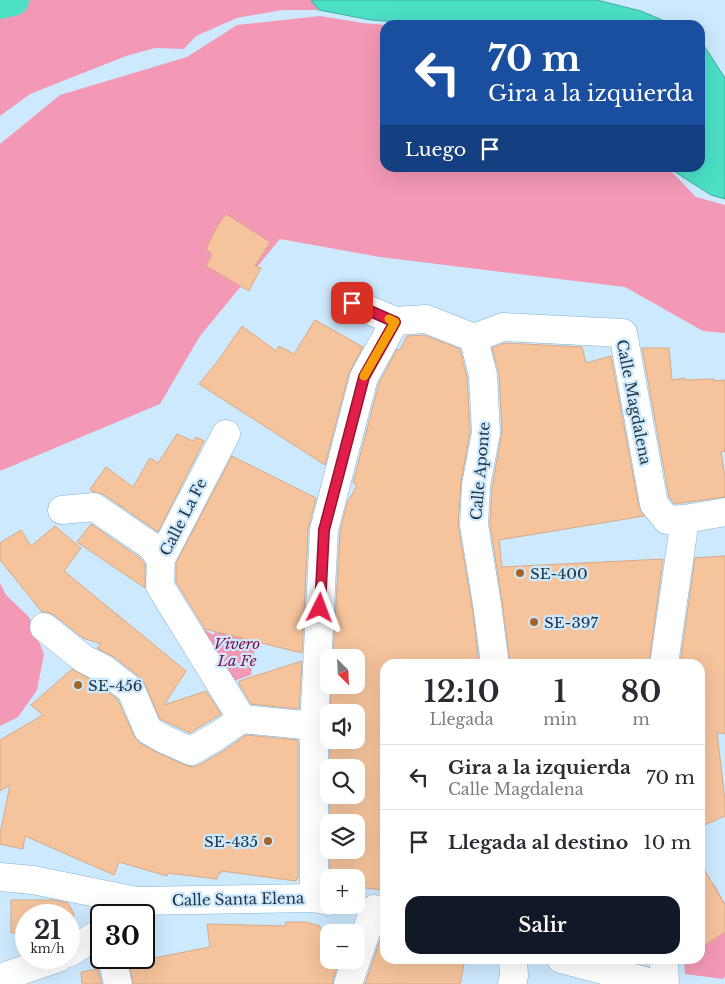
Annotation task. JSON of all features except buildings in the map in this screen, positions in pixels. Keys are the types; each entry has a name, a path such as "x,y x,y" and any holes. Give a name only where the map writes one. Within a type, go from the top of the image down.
{"street":[{"path":"352,303 395,322 426,319 474,338"},
{"path":"320,875 314,726 324,530 364,377 395,322"},
{"name":"Calle Magdalena","path":"474,338 503,327 623,333 654,504 667,520 685,519"},
{"name":"Calle Aponte","path":"474,338 483,374 486,433 476,485 474,525 494,659"},
{"name":"Calle La Fe","path":"226,434 160,560 160,586 242,719"},
{"path":"62,510 94,507 151,546 160,560"},
{"path":"665,659 685,519 725,512"},
{"path":"44,627 84,659 104,669 131,690 148,730 191,751 242,719 314,726"},
{"name":"Calle Santa Elena","path":"0,877 33,880 114,904"},
{"name":"Calle Santa Elena","path":"155,907 320,900"},
{"path":"348,984 370,909"},
{"path":"512,984 513,964"},
{"path":"580,964 656,984"},
{"path":"664,964 665,984"},
{"path":"0,978 26,969"},
{"path":"115,969 118,984"}],"green space":[{"path":"0,0 326,0 319,10 282,10 237,18 196,36 184,49 155,48 126,56 30,94 0,116"},
{"path":"320,16 380,25 380,172 672,172 696,197 725,205 725,333 703,331 625,287 380,257 280,239 200,336 160,404 0,471 0,144 60,95 187,57 237,25"},
{"path":"0,583 6,595 29,617 44,654 37,690 18,717 0,726"},
{"name":"Vivero La Fe","path":"199,626 213,635 215,632 228,635 231,632 256,637 251,675 233,681"},
{"path":"714,884 725,904 725,976 723,979 685,974 684,964 705,964 705,887"}],"shaded area":[{"path":"311,0 597,0 641,11 662,20 380,21 319,10"},
{"path":"705,47 725,78 725,199 711,195 675,172 705,172"}],"waterway":[{"path":"0,3 13,0"}],"slow traffic":[{"path":"364,376 395,322 389,319"}],"place":[{"name":"SE-400","path":"520,573"},
{"name":"SE-397","path":"534,622"},
{"name":"SE-456","path":"78,685"},
{"name":"SE-435","path":"268,841"}],"route":[{"path":"320,608 324,530 364,377 395,322 352,303"}]}
